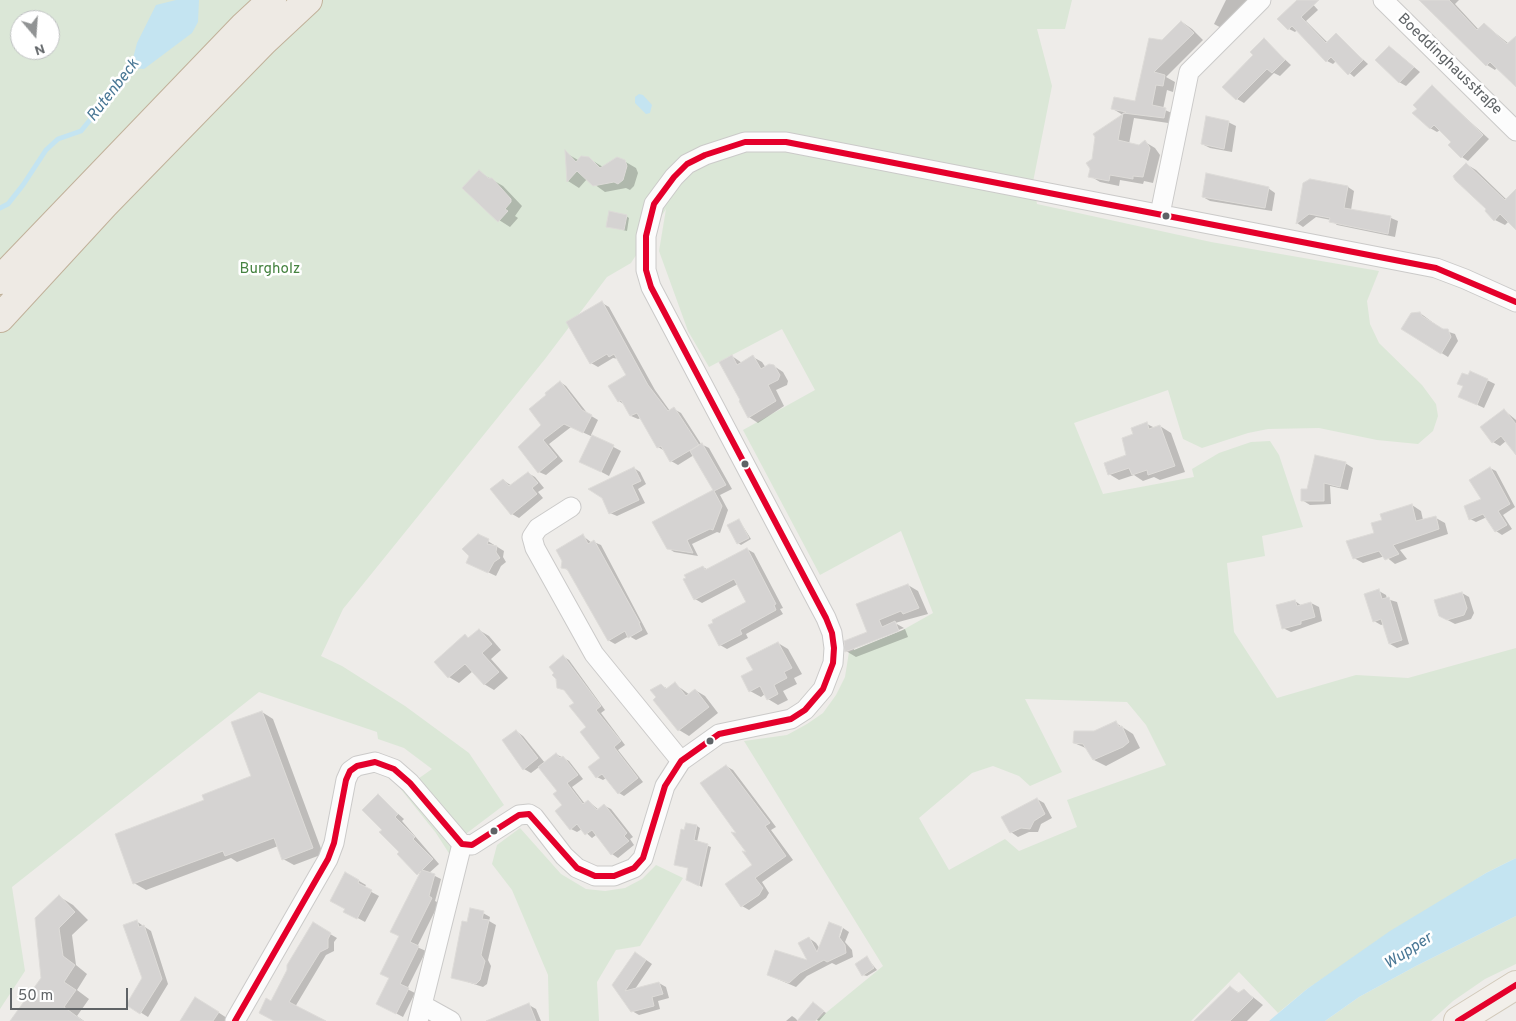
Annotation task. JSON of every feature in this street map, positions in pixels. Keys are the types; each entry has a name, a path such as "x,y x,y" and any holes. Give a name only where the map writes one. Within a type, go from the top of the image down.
{"highway":[{"path":"0,280 244,26 272,0"},
{"path":"0,318 111,198 264,40 308,0"}],"main road":[{"path":"1458,1021 1516,985"}],"street":[{"path":"1160,214 1189,72 1261,0"},
{"name":"Boeddinghausstraße","path":"1383,0 1516,131"},
{"path":"235,1021 328,858 334,842 346,780 350,771 365,762 375,762 394,769 410,783 462,844 472,845 519,815 528,814 534,817 564,856 577,868 586,873 605,877 624,873 634,868 643,858 665,786 682,762 719,734 732,729 776,724 791,719 805,710 823,689 832,663 834,648 832,633 826,618 651,287 646,270 646,236 654,204 663,190 688,164 724,146 763,140 786,142 1436,268 1466,279 1516,302"},
{"path":"571,507 538,528 532,537 535,548 594,654 682,762"},
{"path":"451,1021 421,1013 462,844"}],"green space":[{"name":"Burgholz","path":"0,0 1072,0 1065,29 1037,29 1052,86 1033,182 1037,204 1211,242 1379,271 1367,301 1370,324 1379,343 1422,385 1436,404 1438,416 1433,431 1418,444 1377,440 1319,428 1268,429 1248,433 1202,448 1183,439 1168,390 1074,423 1103,494 1194,477 1192,469 1219,453 1251,442 1270,441 1279,455 1303,527 1262,536 1265,556 1227,563 1234,632 1277,698 1356,675 1408,678 1516,648 1516,858 1486,873 1307,989 1278,1013 1239,972 1191,1021 816,1021 883,966 744,741 787,735 807,724 823,713 836,695 845,677 849,652 901,631 933,613 901,531 820,575 743,430 815,390 782,329 709,367 688,331 659,251 666,209 631,263 607,277 545,359 343,609 321,656 342,666 405,706 469,753 504,805 467,833 452,858 436,833 395,782 408,786 432,769 404,748 378,739 377,732 259,692 12,887 25,971 0,1009","holes":["1025,699 1127,702 1146,725 1166,765 1067,800 1077,827 1019,851 1005,839 949,870 919,818 972,773 993,766 1019,776 1030,786 1062,772"]},
{"path":"520,828 561,874 586,889 605,891 625,888 642,879 656,865 683,878 640,946 616,950 597,982 599,1021 549,1021 548,975 512,890 492,864 497,845"},
{"path":"1516,916 1516,964 1485,979 1453,1001 1431,1021 1325,1021 1359,997"}],"water":[{"path":"176,0 199,0 198,22 192,33 144,69 133,68 132,62 137,43 156,5"},
{"path":"639,94 643,95 652,105 650,113 646,114 635,103 635,97"},
{"name":"Wupper","path":"1516,858 1516,916 1359,997 1325,1021 1269,1021 1307,989 1390,931 1486,873"}],"building":[{"path":"1297,0 1319,0 1301,17 1326,43 1336,33 1363,60 1348,75 1331,57 1326,62 1292,26 1288,30 1277,19"},
{"path":"1419,0 1449,0 1477,30 1484,23 1507,44 1516,36 1516,87 1490,62 1486,66"},
{"path":"1181,21 1194,33 1154,72 1165,75 1163,86 1156,85 1152,105 1166,108 1164,118 1124,113 1126,112 1111,109 1114,97 1135,101 1149,38 1162,40"},
{"path":"1264,38 1285,60 1272,73 1267,69 1236,100 1222,87 1253,55 1250,52"},
{"path":"1389,46 1414,67 1399,83 1375,60"},
{"path":"1432,85 1483,135 1461,158 1448,145 1451,142 1434,125 1430,129 1412,113 1417,109 1413,105"},
{"path":"1123,114 1118,140 1139,145 1145,140 1150,148 1143,177 1133,176 1133,179 1110,175 1109,181 1088,177 1090,169 1086,163 1092,159 1095,137 1093,134"},
{"path":"1206,116 1229,121 1224,149 1201,144"},
{"path":"565,150 576,162 581,156 589,157 600,168 617,157 625,160 627,166 623,180 618,184 614,182 593,186 577,171 567,182"},
{"path":"1466,163 1505,200 1516,189 1516,230 1500,214 1494,221 1485,211 1486,209 1455,180 1453,176"},
{"path":"479,170 488,178 492,178 511,199 511,202 505,209 508,211 498,222 462,188"},
{"path":"1206,173 1269,187 1265,208 1202,197"},
{"path":"1310,179 1348,186 1344,208 1391,216 1388,234 1329,222 1330,218 1309,214 1296,224 1303,183"},
{"path":"609,211 627,215 624,230 606,227"},
{"path":"602,301 648,385 668,411 674,407 699,445 670,462 661,446 657,448 637,413 630,416 621,400 618,402 608,386 626,375 614,354 609,357 607,354 590,364 566,322"},
{"path":"1420,312 1422,316 1443,329 1448,329 1451,337 1441,354 1401,329 1411,313"},
{"path":"732,355 737,365 753,355 761,369 769,364 774,365 780,375 778,380 768,385 776,401 748,418 719,362"},
{"path":"1470,371 1488,379 1477,405 1458,397 1463,386 1457,384 1462,373 1468,375"},
{"path":"560,381 582,410 592,415 583,433 564,424 543,440 557,457 538,473 518,447 541,425 529,409"},
{"path":"1504,409 1516,424 1516,455 1501,436 1492,443 1480,427"},
{"path":"1147,422 1149,429 1160,425 1175,466 1148,475 1147,470 1132,475 1129,468 1108,475 1104,463 1126,455 1122,438 1133,434 1131,428"},
{"path":"592,435 614,445 601,472 579,462"},
{"path":"702,443 726,485 714,491 722,506 713,530 710,529 687,540 693,553 667,549 652,522 713,490 690,451"},
{"path":"1315,455 1346,462 1340,487 1324,483 1324,501 1301,501 1301,489 1307,489"},
{"path":"634,467 641,481 632,485 639,500 609,514 602,498 588,489"},
{"path":"1490,467 1510,504 1498,511 1507,525 1495,532 1483,514 1469,520 1464,506 1481,499 1469,480"},
{"path":"528,472 538,483 532,488 537,494 511,515 490,489 503,479 509,486"},
{"path":"1412,504 1416,521 1436,516 1439,529 1393,545 1399,554 1385,560 1379,551 1353,559 1346,541 1374,533 1371,523 1382,520 1380,514"},
{"path":"739,519 749,538 737,544 727,525"},
{"path":"478,534 489,539 487,544 497,546 496,552 500,558 494,562 488,573 466,563 469,556 462,549"},
{"path":"583,534 588,544 594,540 640,623 642,630 628,638 625,631 608,641 567,569 561,568 562,561 556,550"},
{"path":"747,548 776,604 774,605 776,610 740,630 742,634 719,646 708,625 713,623 712,620 746,602 734,579 694,600 683,579 686,578 684,575 703,566 705,570"},
{"path":"908,584 919,608 903,614 901,611 879,620 882,627 895,621 899,631 845,652 844,641 867,632 856,604"},
{"path":"1379,589 1382,599 1389,597 1402,640 1389,644 1381,619 1373,622 1364,594"},
{"path":"1462,592 1467,608 1464,615 1447,620 1439,616 1434,600"},
{"path":"1295,600 1297,606 1311,602 1315,617 1301,621 1301,624 1282,629 1276,605"},
{"path":"479,629 492,644 482,653 499,672 484,685 465,664 448,678 434,662 465,634 468,638"},
{"path":"778,642 792,668 784,672 787,678 774,685 778,694 767,700 760,686 749,692 741,676 753,670 746,658"},
{"path":"563,655 601,706 596,710 621,741 614,747 638,778 618,794 602,774 596,778 588,767 600,758 580,732 586,727 569,706 574,703 564,690 557,688 556,679 552,675 554,673 549,667"},
{"path":"675,682 686,696 695,689 709,707 678,731 653,700 656,697 650,690 661,684 666,689"},
{"path":"262,711 313,848 282,860 274,838 225,856 223,851 133,884 115,834 204,800 202,795 251,776 231,722"},
{"path":"1116,721 1119,727 1122,726 1129,742 1123,747 1093,760 1083,744 1073,743 1074,731 1094,731"},
{"path":"516,730 538,758 523,770 502,740"},
{"path":"556,753 560,758 563,756 578,775 567,783 583,804 588,800 597,810 604,804 627,833 624,836 629,841 611,855 592,830 585,835 577,824 570,830 555,811 562,805 553,794 557,791 538,767"},
{"path":"726,765 770,823 765,826 786,856 755,878 763,888 759,895 741,907 725,884 752,865 742,851 746,852 731,832 736,833 700,783"},
{"path":"378,794 398,814 395,817 415,837 413,839 433,859 422,870 435,874 429,896 432,898 410,942 419,946 400,984 409,988 396,1014 376,1004 389,978 380,974 399,936 390,932 421,871 417,875 397,854 399,852 379,832 382,830 362,810"},
{"path":"1037,798 1045,814 1034,821 1030,829 1021,828 1010,833 1001,817"},
{"path":"686,823 697,825 694,840 708,844 699,886 686,880 688,868 674,865 681,829 684,830"},
{"path":"345,872 359,880 358,883 372,890 357,919 343,912 345,909 330,901"},
{"path":"59,895 75,912 59,928 63,956 75,965 64,982 76,990 64,1007 83,1021 10,1021 41,978 35,918"},
{"path":"470,908 484,911 482,919 489,920 481,955 485,961 480,980 476,984 451,978 462,921 467,922"},
{"path":"137,920 139,927 144,925 162,979 140,1014 126,1005 142,978 123,925"},
{"path":"313,922 331,933 328,939 328,948 320,952 289,1002 326,1021 274,1021 259,1013 266,998 271,1001 287,970 287,965"},
{"path":"829,922 842,927 839,937 845,945 846,953 827,962 824,960 800,973 789,983 767,975 775,950 807,960 798,943 809,937 817,952"},
{"path":"635,952 646,960 625,991 659,982 663,994 652,997 654,1006 631,1012 612,985"},
{"path":"867,956 874,968 862,976 855,964"},
{"path":"1230,986 1238,993 1244,989 1253,998 1230,1021 1194,1021"},
{"path":"195,997 219,1012 213,1021 180,1021"},
{"path":"813,1002 824,1011 815,1021 797,1021"},
{"path":"529,1003 536,1021 486,1021"}],"waterway":[{"name":"Rutenbeck","path":"0,208 8,204 46,150 58,139 81,131 112,93 124,73 136,63"}],"transit line":[{"path":"235,1021 328,859 334,843 346,780 350,771 357,766 375,762 394,769 410,783 462,844 472,845 519,815 529,814 577,868 595,876 614,876 634,868 643,858 665,786 681,761 719,734 791,719 805,710 823,689 833,663 834,648 832,633 826,618 651,287 646,270 646,236 654,204 674,177 687,164 705,155 745,142 786,142 1436,268 1516,302"},
{"path":"1458,1021 1516,985"}]}
